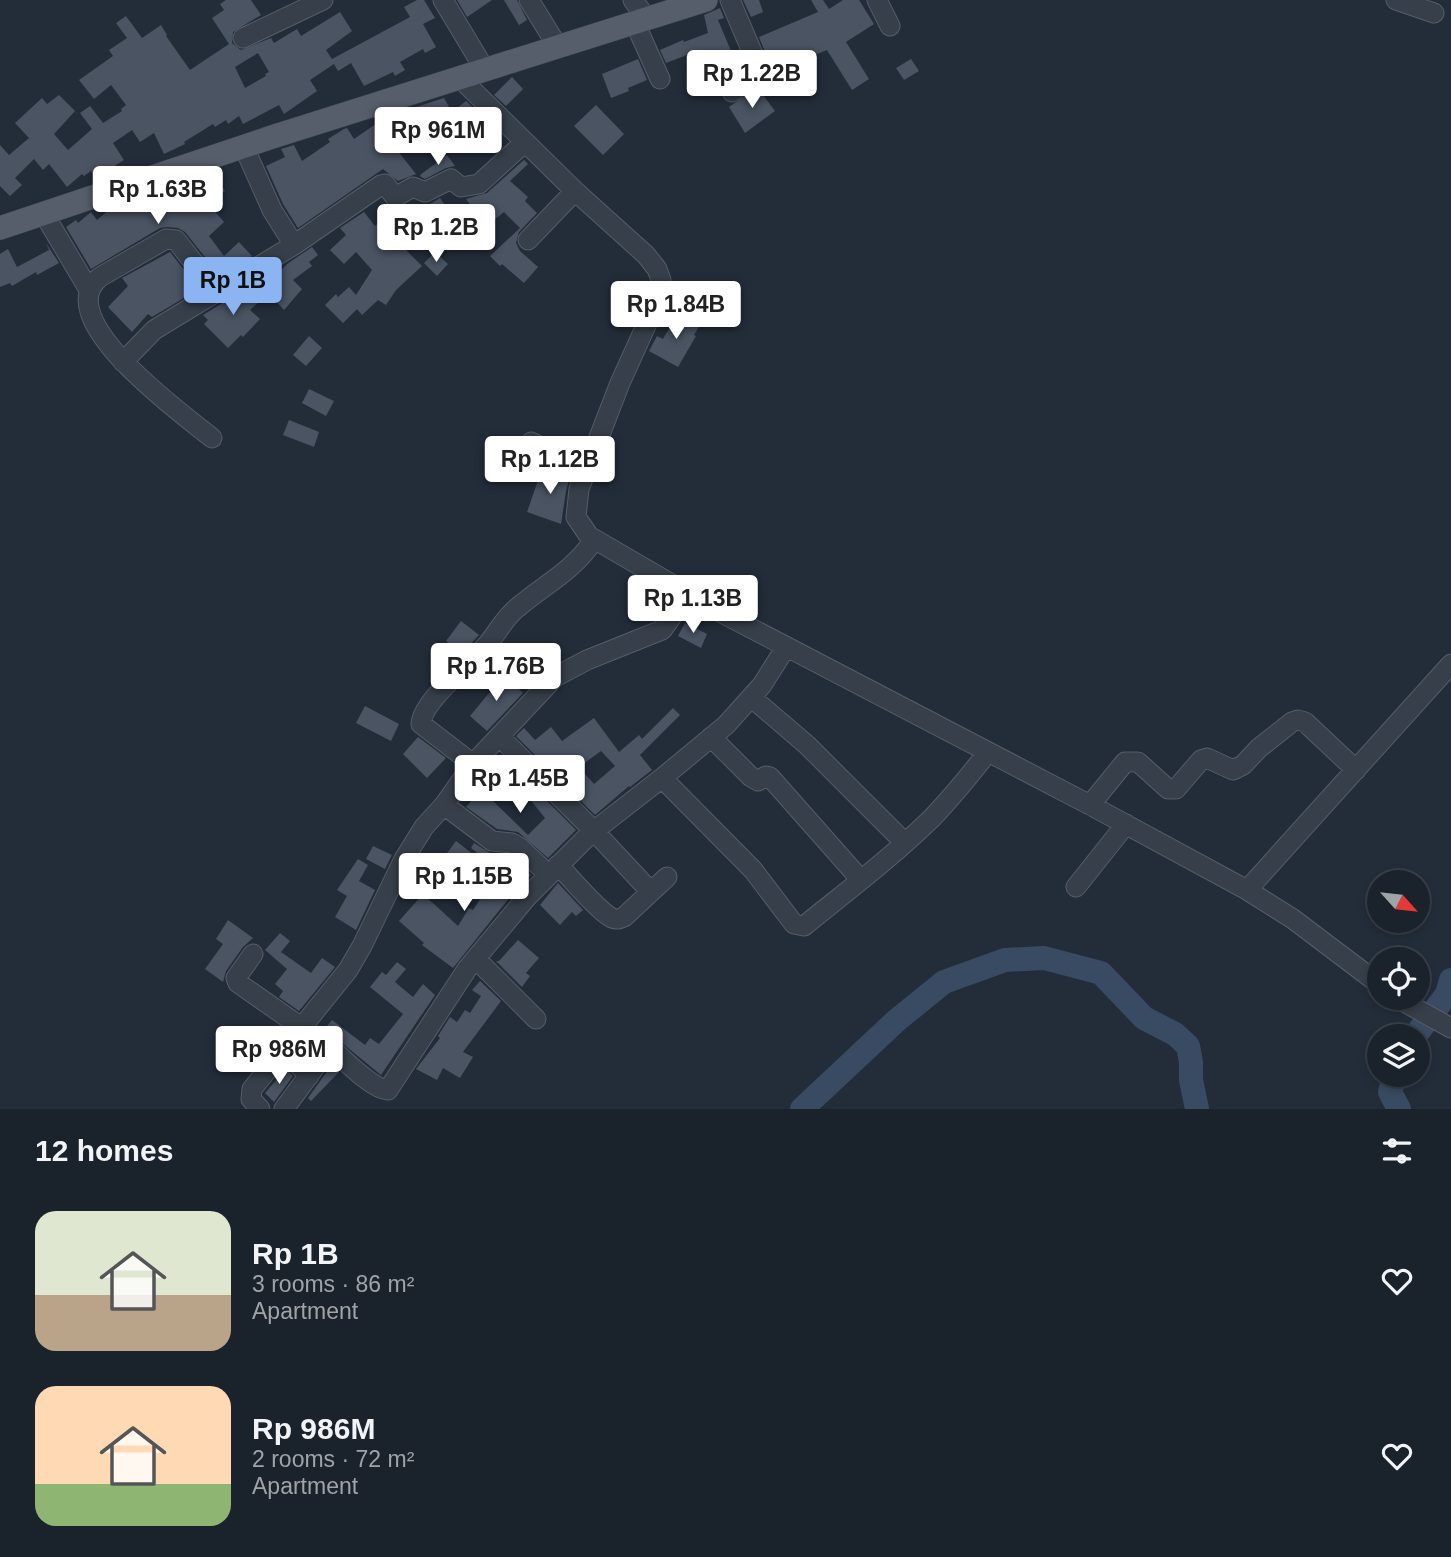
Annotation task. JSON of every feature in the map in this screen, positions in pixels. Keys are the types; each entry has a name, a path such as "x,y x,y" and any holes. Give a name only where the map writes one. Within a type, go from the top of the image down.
{"main road":[{"path":"0,228 558,47 638,14 706,0"}],"street":[{"path":"243,38 323,0"},
{"path":"443,0 485,70"},
{"path":"528,0 558,47"},
{"path":"730,0 758,66 749,78 732,92"},
{"path":"877,0 890,26"},
{"path":"1396,0 1434,13"},
{"path":"638,14 660,79"},
{"path":"460,78 524,143 646,255 657,269 661,280 658,299 620,383 579,489 576,517 594,540 786,647 1247,890 1293,919 1367,975"},
{"path":"123,362 154,330 294,245 383,183 395,197 413,187 425,192 450,179 461,187 475,186 524,143"},
{"path":"244,147 272,210 294,245"},
{"path":"528,240 575,191"},
{"path":"44,214 89,290"},
{"path":"212,438 123,362 102,338 89,306 89,290 91,284 100,277 166,239 171,239 176,240 217,292"},
{"path":"531,442 587,468"},
{"path":"473,764 421,724 423,714 438,694 486,646 515,609 573,566 594,540"},
{"path":"260,1109 251,1099 252,1089 348,970 404,859 424,827 444,805 473,764 555,677 587,660 662,630 688,594"},
{"path":"284,1109 323,1056 334,1051 368,1080 383,1090 388,1090 476,958 527,897 594,831 663,778 752,698 786,647"},
{"path":"1247,890 1451,664"},
{"path":"752,698 807,745 904,842"},
{"path":"1090,805 1125,762 1138,762 1168,789 1176,789 1201,760 1208,758 1233,770 1243,765 1267,741 1298,720 1305,722 1356,770"},
{"path":"500,737 651,892"},
{"path":"711,737 751,777 758,780 770,777 861,880"},
{"path":"663,778 753,870 788,916 799,926 804,926 904,842 958,790 988,752"},
{"path":"444,805 492,841 512,843 554,870 613,918 624,917 667,877"},
{"path":"1076,887 1126,824"},
{"path":"253,954 236,978 238,983 301,1027"},
{"path":"476,958 536,1019"},
{"path":"1418,1010 1444,1024"},
{"path":"284,1049 309,1076"}],"building":[{"path":"226,0 251,0 261,15 233,32 232,43 241,50 271,38 274,43 297,29 301,36 340,12 352,31 326,50 332,59 410,17 404,7 417,0 424,0 435,18 423,24 436,47 425,53 423,49 400,62 405,70 395,76 393,72 364,86 351,63 338,71 334,64 310,80 317,91 284,114 279,105 243,124 239,116 228,124 226,120 215,127 213,124 184,142 185,144 164,154 154,133 140,142 132,130 113,143 124,160 96,178 91,171 84,176 82,174 67,187 49,164 43,170 34,159 15,178 22,185 10,196 0,186 0,145 9,155 29,138 15,123 42,98 47,104 59,95 75,111 54,134 68,150 92,129 80,113 90,106 103,123 122,111 126,105 111,85 94,99 79,80 113,56 109,50 127,38 116,23 126,16 142,38 161,25 190,70 229,44 212,18 224,10 220,4","holes":["258,53 269,72 245,88 235,67"]},
{"path":"457,0 492,0 467,17"},
{"path":"504,0 517,0 527,20 519,25"},
{"path":"743,0 759,0 763,12 751,17"},
{"path":"811,0 823,0 829,9 843,0 859,0 874,24 846,42 869,79 852,90 827,50 767,74 769,62 759,37 818,12"},
{"path":"720,8 724,18 718,20 731,51 717,57 725,80 713,85 700,50 666,63 660,50 708,33 704,15"},
{"path":"638,59 647,80 611,98 602,74"},
{"path":"911,59 919,71 904,80 896,68"},
{"path":"512,77 523,89 506,106 494,95"},
{"path":"757,87 775,111 745,133 729,107"},
{"path":"444,98 452,112 466,101 482,116 462,132 464,136 455,141 444,119 422,131 410,109"},
{"path":"596,105 624,134 603,155 574,126"},
{"path":"386,117 399,135 390,141 416,174 398,181 383,169 298,228 283,204 266,166 285,157 281,149 294,145 302,161 344,129 347,128 354,139"},
{"path":"447,155 455,166 425,179 421,177 420,175"},
{"path":"524,160 528,164 510,181 528,197 525,201 537,213 519,232 516,243 520,251 538,267 524,283 490,256 520,228 504,212 493,221 482,206 475,211 466,199 487,193"},
{"path":"213,172 225,191 207,202 224,222 209,236 224,256 239,242 252,256 220,276 185,232 178,228 160,228 91,269 66,227 76,220 78,223 91,212 97,220 111,208 114,212 129,200 146,194 150,198 156,193 169,211 190,196 181,182"},
{"path":"440,198 463,231 439,246 427,229 404,248 422,266 396,290 386,305 378,300 362,315 357,309 343,323 325,305 336,294 338,297 349,287 356,295 372,270 356,252 344,264 330,250 346,235 340,228 364,212 375,226 395,209 403,206 411,216"},
{"path":"46,243 59,263 12,286 10,283 0,287 0,254 8,249 17,267 49,250"},
{"path":"312,247 318,255 309,262 312,266 293,280 302,289 284,310 264,288 287,264"},
{"path":"170,252 199,289 152,317 148,314 132,332 108,307 128,286 122,278"},
{"path":"435,252 448,264 437,276 424,263"},
{"path":"248,287 261,300 250,310 260,319 228,348 204,324 208,320 203,315"},
{"path":"678,313 700,325 678,367 649,351 657,336 663,339"},
{"path":"309,336 322,348 306,366 293,355"},
{"path":"309,389 334,401 326,416 302,403"},
{"path":"289,420 319,432 314,447 283,435"},
{"path":"543,466 570,477 561,524 527,512"},
{"path":"461,621 479,635 462,653 446,641"},
{"path":"685,623 707,634 701,648 678,636"},
{"path":"504,675 523,693 487,731 470,716"},
{"path":"365,706 399,724 391,741 356,723"},
{"path":"673,708 680,715 640,755 652,770 595,815 516,736 524,728 535,740 551,727 562,741 594,718 619,752 639,735 642,739","holes":["601,751 615,766 594,784 579,767"]},
{"path":"418,737 446,758 427,778 403,754"},
{"path":"484,770 502,788 491,799 528,835 545,818 520,787 527,781 576,830 548,858 518,832 497,829 466,807 472,800 467,794"},
{"path":"456,841 474,855 463,870 459,867 451,880 430,866 436,856 442,860"},
{"path":"474,843 490,853 508,855 531,875 518,887 453,968 422,945 424,943 399,921 423,894 458,926 469,908 473,910 488,887 494,891 506,876 471,848"},
{"path":"373,846 392,855 385,869 366,859"},
{"path":"358,859 368,865 359,881 375,890 356,930 335,917 347,896 337,890"},
{"path":"558,883 583,910 576,916 572,912 560,925 540,905"},
{"path":"228,920 253,938 226,971 223,982 205,969 223,944 216,939"},
{"path":"280,933 290,941 281,952 311,973 322,958 335,967 299,1011 279,997 283,991 275,984 287,969 265,950"},
{"path":"518,940 539,958 526,973 530,976 522,987 496,961"},
{"path":"397,962 406,969 395,982 413,997 423,984 435,995 381,1075 337,1039 318,1045 308,1056 300,1049 310,1036 315,1041 332,1020 365,1045 370,1038 379,1044 403,1014 370,987 382,972 386,975"},
{"path":"480,981 501,1001 463,1052 473,1057 460,1078 443,1068 437,1080 416,1069 440,1038 438,1036 450,1017 457,1022 465,1010 470,1013 481,996 472,990"},
{"path":"331,1066 339,1072 311,1101 308,1098"},
{"path":"286,1069 293,1076 274,1102 265,1093"}],"waterway":[{"path":"802,1109 897,1020 944,982 1005,960 1044,958 1101,973 1144,1018 1175,1034 1188,1046 1197,1109"},
{"path":"1424,1024 1447,994 1451,980"},
{"path":"1391,1087 1390,1092 1399,1109"}]}
